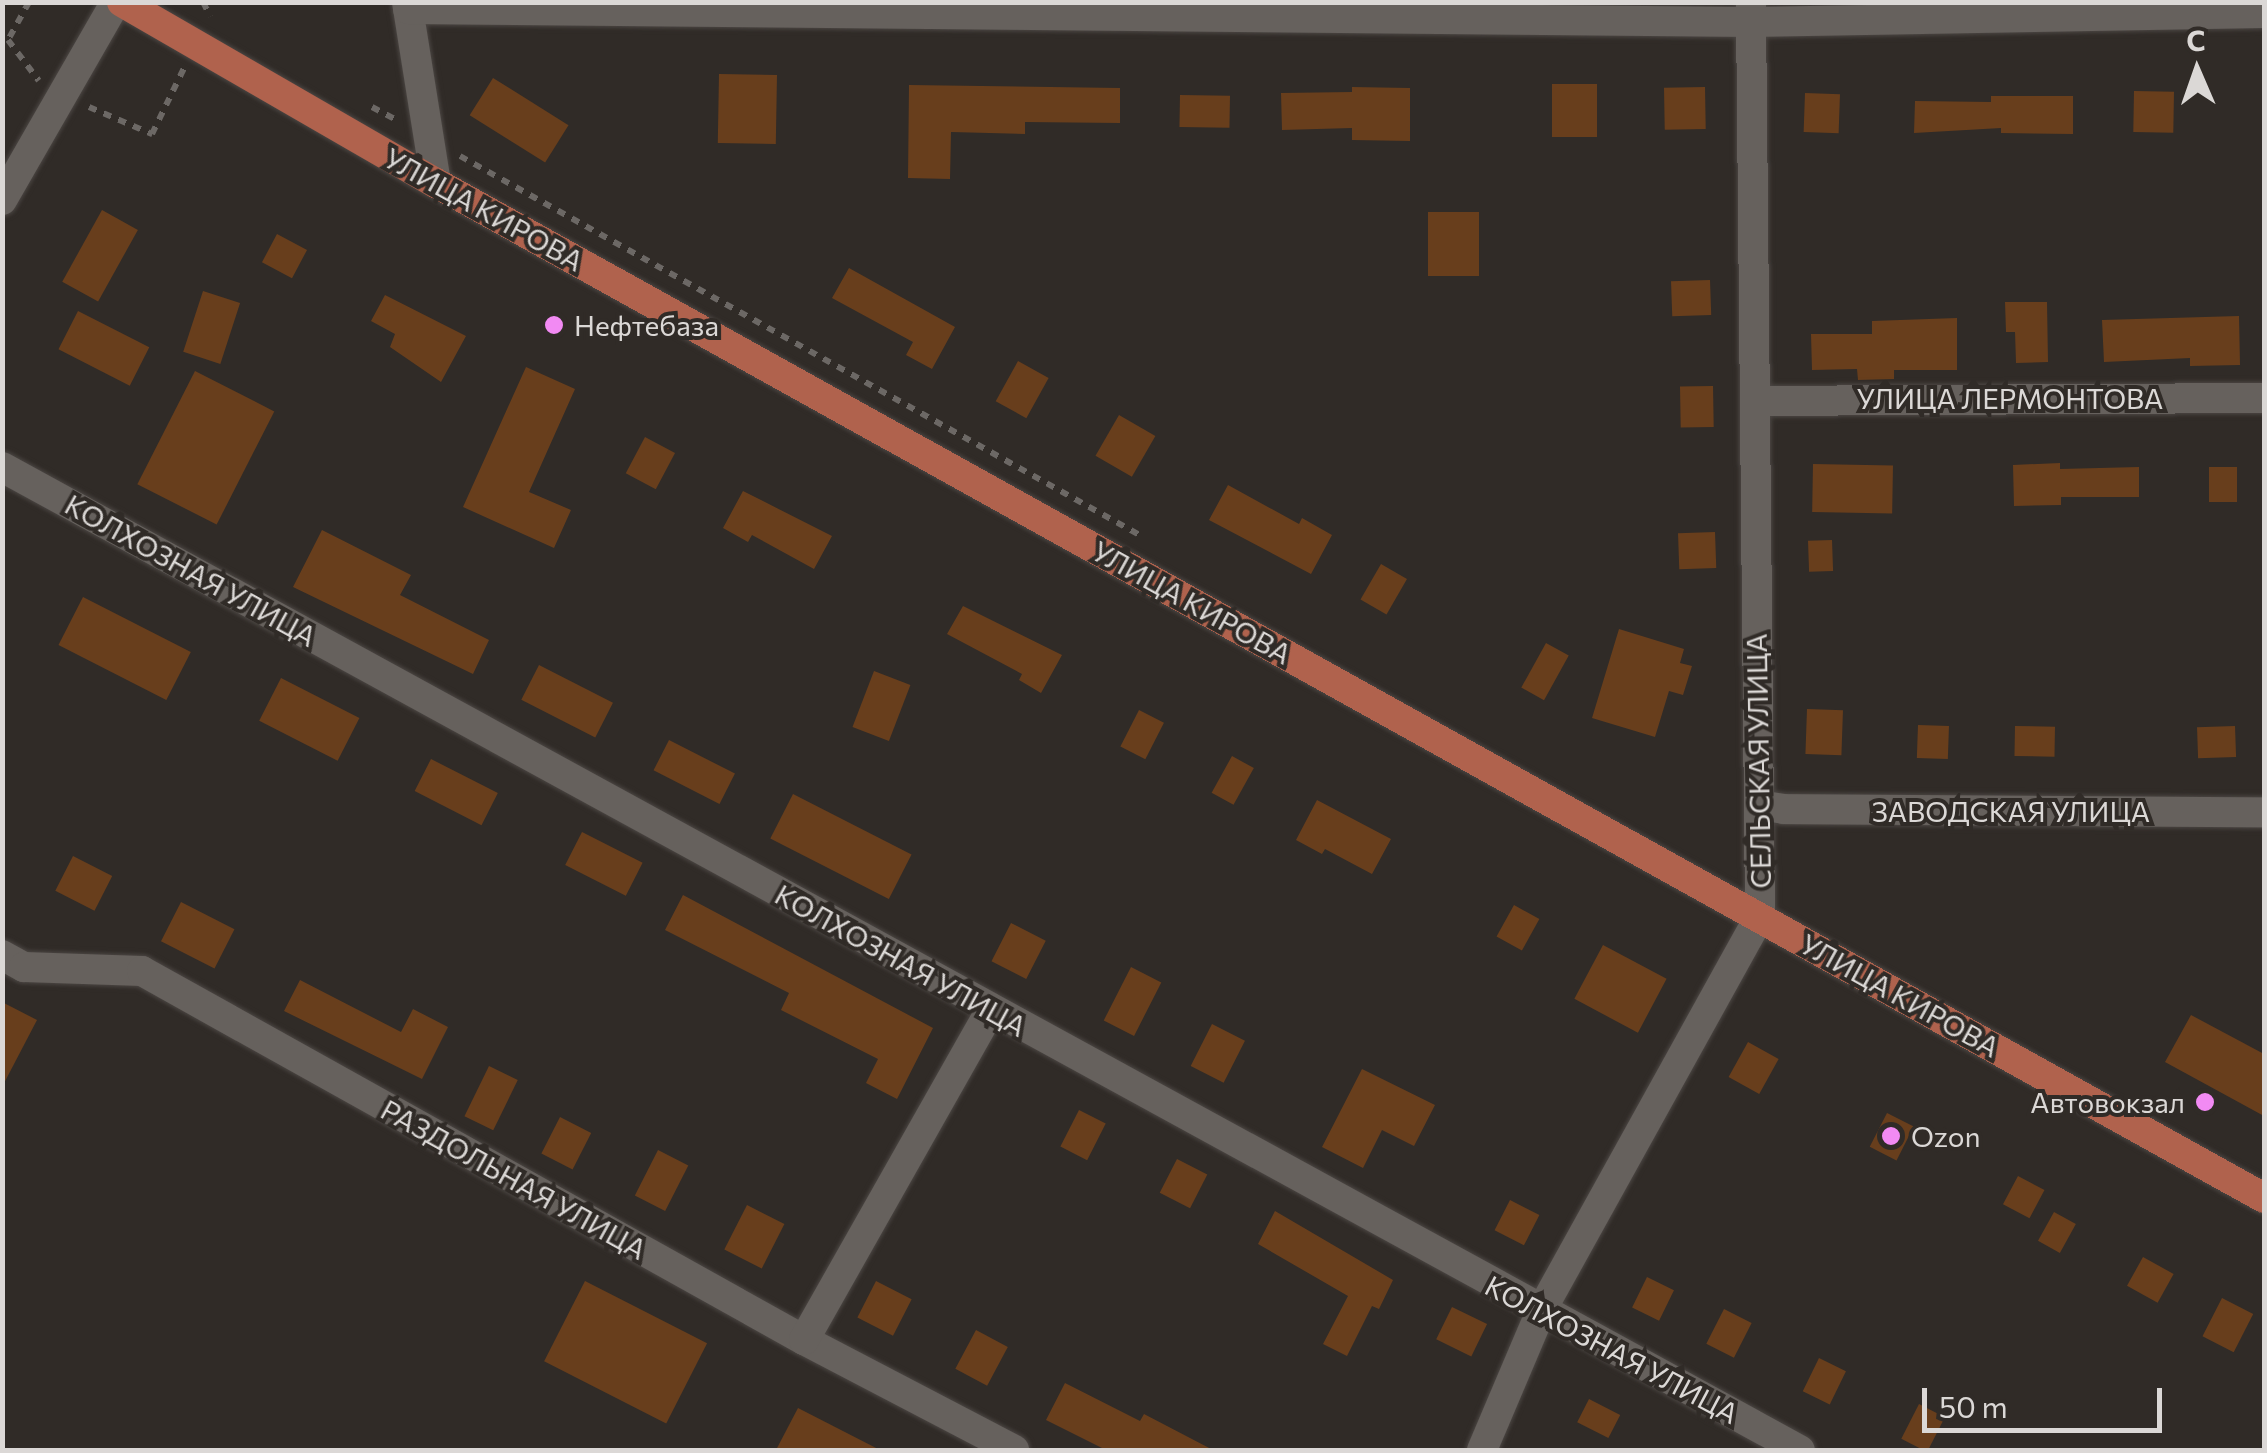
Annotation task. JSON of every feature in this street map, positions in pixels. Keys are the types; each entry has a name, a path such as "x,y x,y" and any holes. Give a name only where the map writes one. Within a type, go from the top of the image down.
{"main road":[{"name":"УЛИЦА КИРОВА","path":"119,2 436,183 2264,1198"}],"street":[{"path":"2,200 119,2"},
{"path":"436,183 408,6 2264,13"},
{"name":"СЕЛЬСКАЯ УЛИЦА","path":"1482,1450 1541,1311 1760,916 1751,12"},
{"name":"УЛИЦА ЛЕРМОНТОВА","path":"1755,401 2264,398"},
{"name":"КОЛХОЗНАЯ УЛИЦА","path":"2,468 1800,1450"},
{"name":"ЗАВОДСКАЯ УЛИЦА","path":"1759,805 1783,810 2264,812"},
{"name":"РАЗДОЛЬНАЯ УЛИЦА","path":"2,955 24,967 142,971 804,1340 1014,1450"},
{"path":"804,1340 992,1009"}],"path":[{"path":"203,2 210,16 226,26"},
{"path":"25,4 8,40 44,88 152,134 210,16"},
{"path":"362,101 1155,543"}],"building":[{"path":"719,74 777,75 776,144 718,143"},
{"path":"493,78 568,125 545,162 470,115"},
{"path":"1552,84 1597,84 1597,137 1552,137"},
{"path":"909,85 1120,88 1120,123 1025,122 1025,134 951,132 950,179 908,178"},
{"path":"1352,87 1410,88 1410,141 1352,140 1352,128 1282,130 1281,93 1352,92"},
{"path":"1705,87 1706,129 1665,130 1664,88"},
{"path":"2134,91 2174,92 2173,133 2133,132"},
{"path":"1805,93 1840,94 1839,133 1804,132"},
{"path":"1180,95 1230,96 1229,128 1179,127"},
{"path":"1991,96 2073,96 2073,134 2001,133 2001,128 1914,133 1915,101 1991,102"},
{"path":"102,210 138,230 98,302 62,282"},
{"path":"1428,212 1479,212 1479,276 1428,276"},
{"path":"277,234 307,250 292,278 262,262"},
{"path":"849,268 955,327 932,369 906,355 913,342 832,298"},
{"path":"1710,280 1711,315 1672,316 1671,281"},
{"path":"203,291 240,303 220,364 183,352"},
{"path":"385,295 466,336 441,382 390,347 395,334 371,321"},
{"path":"2005,302 2047,302 2048,362 2016,363 2015,332 2006,332"},
{"path":"78,311 149,347 130,386 58,349"},
{"path":"2239,316 2240,365 2190,366 2190,358 2104,362 2102,320"},
{"path":"1957,318 1957,370 1894,370 1894,379 1858,380 1857,369 1812,370 1811,334 1872,334 1872,321"},
{"path":"1018,361 1049,378 1026,418 996,401"},
{"path":"526,367 575,389 529,492 571,510 554,548 463,507"},
{"path":"195,371 274,411 217,525 137,484"},
{"path":"1713,386 1714,427 1681,428 1680,387"},
{"path":"1119,415 1155,436 1132,477 1096,456"},
{"path":"645,437 675,453 656,489 626,473"},
{"path":"2060,463 2060,469 2139,467 2139,497 2061,497 2061,505 2014,506 2013,465"},
{"path":"1813,464 1893,465 1892,513 1812,512"},
{"path":"2209,467 2237,467 2237,502 2209,502"},
{"path":"1228,485 1299,524 1302,518 1332,535 1311,574 1209,520"},
{"path":"743,491 832,536 814,569 752,535 748,542 723,528"},
{"path":"322,530 411,575 400,595 489,640 473,674 293,587"},
{"path":"1715,532 1716,568 1679,569 1678,533"},
{"path":"1832,540 1833,571 1809,572 1808,541"},
{"path":"1381,564 1407,579 1386,615 1360,600"},
{"path":"83,597 191,652 166,700 58,645"},
{"path":"963,606 1062,655 1041,693 1019,680 1022,674 947,634"},
{"path":"1619,629 1684,649 1680,663 1692,666 1683,695 1669,691 1655,737 1592,718"},
{"path":"1546,643 1569,656 1544,700 1521,688"},
{"path":"539,665 613,703 595,737 521,700"},
{"path":"874,671 910,685 889,741 852,727"},
{"path":"281,678 359,718 338,761 259,721"},
{"path":"1807,709 1843,710 1841,755 1805,754"},
{"path":"1139,710 1164,723 1145,759 1120,747"},
{"path":"1918,725 1949,726 1948,759 1917,758"},
{"path":"2015,726 2055,727 2054,757 2014,756"},
{"path":"2235,726 2236,757 2198,758 2197,727"},
{"path":"669,740 735,774 719,804 654,770"},
{"path":"1232,756 1254,768 1234,805 1212,793"},
{"path":"431,759 498,793 481,825 415,791"},
{"path":"793,794 912,854 889,899 770,839"},
{"path":"1317,800 1391,839 1372,874 1325,849 1322,854 1296,840"},
{"path":"582,832 643,863 626,896 565,865"},
{"path":"73,856 112,876 94,911 55,891"},
{"path":"683,895 933,1028 897,1099 866,1083 878,1059 781,1010 789,993 665,930"},
{"path":"181,902 234,929 214,968 161,941"},
{"path":"1514,905 1539,919 1522,951 1497,936"},
{"path":"1011,923 1046,941 1026,979 991,961"},
{"path":"1603,945 1667,979 1638,1033 1574,999"},
{"path":"1131,967 1161,982 1134,1036 1104,1020"},
{"path":"300,980 401,1032 413,1009 448,1027 422,1079 284,1011"},
{"path":"2,1002 37,1020 2,1087"},
{"path":"2191,1015 2264,1054 2264,1116 2165,1062"},
{"path":"1212,1024 1245,1041 1224,1083 1191,1066"},
{"path":"1748,1042 1779,1059 1759,1094 1729,1077"},
{"path":"489,1066 518,1080 493,1130 464,1116"},
{"path":"1362,1069 1435,1105 1414,1146 1382,1130 1363,1168 1322,1147"},
{"path":"1079,1110 1106,1124 1087,1160 1060,1147"},
{"path":"1887,1113 1914,1127 1896,1160 1870,1147"},
{"path":"560,1117 591,1133 573,1169 541,1154"},
{"path":"658,1150 688,1165 665,1211 635,1195"},
{"path":"1177,1159 1207,1174 1190,1208 1160,1193"},
{"path":"2018,1176 2044,1190 2029,1218 2003,1204"},
{"path":"1510,1200 1539,1215 1524,1245 1495,1230"},
{"path":"747,1205 784,1224 762,1269 724,1250"},
{"path":"1275,1211 1393,1280 1379,1309 1372,1306 1347,1356 1323,1344 1348,1296 1258,1244"},
{"path":"2054,1212 2076,1224 2060,1253 2038,1241"},
{"path":"2143,1257 2174,1274 2158,1303 2127,1286"},
{"path":"1647,1277 1674,1290 1659,1321 1632,1308"},
{"path":"585,1281 707,1343 666,1423 544,1361"},
{"path":"876,1281 912,1299 893,1336 857,1318"},
{"path":"2222,1298 2253,1314 2234,1352 2202,1336"},
{"path":"1452,1307 1487,1324 1471,1356 1436,1339"},
{"path":"1724,1309 1752,1323 1734,1358 1706,1344"},
{"path":"976,1330 1008,1347 987,1386 955,1369"},
{"path":"1819,1358 1846,1371 1830,1404 1803,1391"},
{"path":"1065,1383 1140,1421 1144,1414 1213,1450 1106,1450 1046,1420"},
{"path":"1589,1399 1620,1415 1608,1438 1577,1422"},
{"path":"1919,1404 1945,1417 1928,1450 1901,1439"},
{"path":"798,1408 880,1450 776,1450"}],"place":[{"name":"Нефтебаза","path":"554,325"},
{"name":"Автовокзал","path":"2205,1102"},
{"name":"Ozon","path":"1891,1136"}]}
